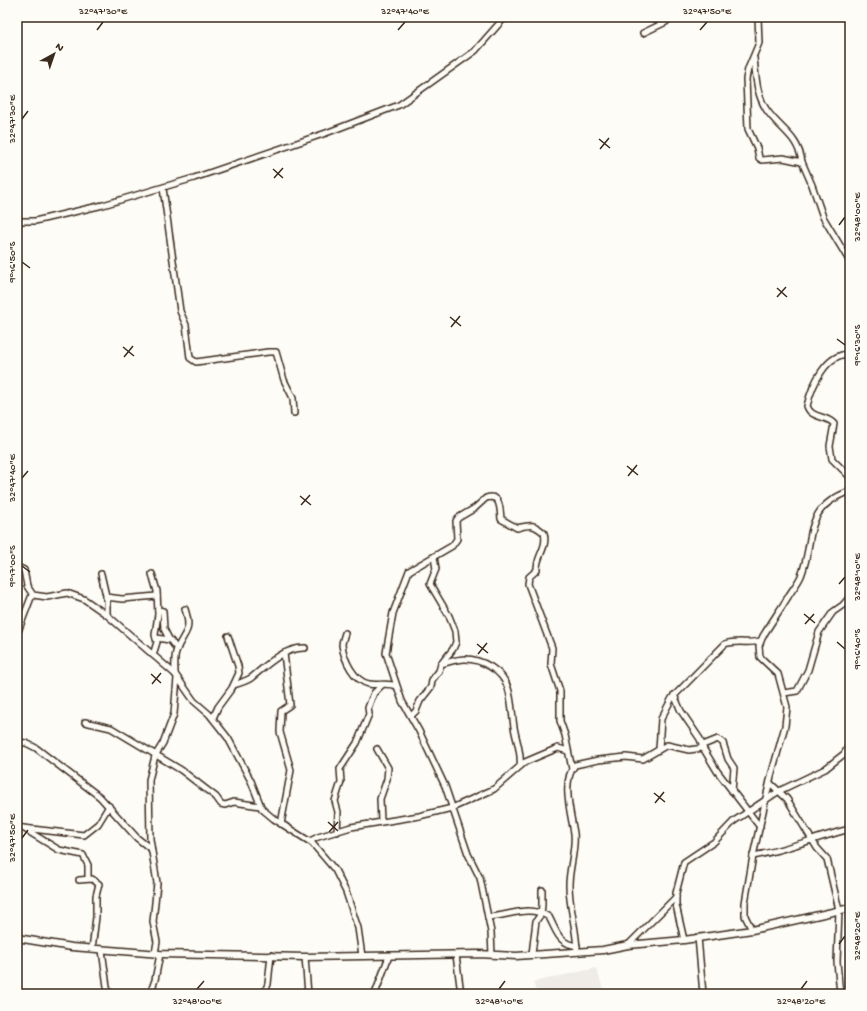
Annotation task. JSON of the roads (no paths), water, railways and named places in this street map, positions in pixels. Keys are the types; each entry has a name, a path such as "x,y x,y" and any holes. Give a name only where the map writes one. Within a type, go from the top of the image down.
{"street":[{"path":"17,221 35,221 104,205 163,188 326,133 399,105 475,51 505,17"},
{"path":"643,33 666,22 670,17"},
{"path":"758,17 759,43 746,74 748,129 757,148 759,158 762,160 791,159 802,162"},
{"path":"754,57 756,83 763,102 775,120 798,145 802,162 823,217 850,262"},
{"path":"163,188 180,310 186,325 190,358 196,362 276,352 284,380 293,398 294,413"},
{"path":"850,354 840,354 830,362 817,379 807,406 812,414 831,421 834,424 830,446 832,459 850,477"},
{"path":"752,930 745,916 744,910 753,856 785,726 787,707 778,674 760,657 760,641 801,576 807,555 809,536 819,511 832,500 850,491"},
{"path":"492,955 491,932 480,878 468,854 445,786 411,716 402,701 386,653 393,613 409,571 455,543 457,539 456,521 460,516 489,497 498,501 501,509 501,520 503,522 517,528 528,524 533,525 544,533 544,550 538,560 536,570 530,577 528,584 552,648 551,664 560,691 560,721 572,769 569,781 569,808 574,834 569,888 577,949"},
{"path":"411,716 416,711 420,700 431,687 432,680 439,671 441,664 453,649 456,642 455,631 449,616 430,584 436,569 434,557"},
{"path":"17,567 24,570 27,586 32,595 40,597 67,593 84,599 107,614 176,676 194,701 213,718 228,738 251,781 260,806 281,824 310,841 320,850 335,870 346,892 358,928 362,956"},
{"path":"101,574 106,597 107,614"},
{"path":"152,574 157,596 158,610 153,655"},
{"path":"17,634 32,595"},
{"path":"106,597 122,599 157,596"},
{"path":"784,693 797,691 808,670 819,632 833,612 844,605 850,597"},
{"path":"150,994 158,954 153,922 157,883 151,849 149,780 155,756 163,743 174,714 176,676 175,660 178,649 187,634 189,622 185,608"},
{"path":"158,610 163,611 164,629 169,639 178,649"},
{"path":"345,633 342,644 352,670 361,682 382,685 391,684 396,686"},
{"path":"213,718 218,707 234,685 239,670 228,636"},
{"path":"156,638 169,639"},
{"path":"659,748 661,719 674,695 725,644 731,642 749,643 760,641"},
{"path":"234,685 251,678 284,653 294,649 305,648"},
{"path":"281,824 291,770 280,732 281,710 290,705 284,653"},
{"path":"441,664 467,659 483,663 489,665 506,682 510,694 514,732 521,760 520,766"},
{"path":"337,832 338,812 336,801 341,782 340,769 357,743 369,714 368,708 374,693 382,685"},
{"path":"674,695 686,719 703,747 732,790 760,827"},
{"path":"85,722 112,728 155,756 187,774 221,804 225,805 234,802 260,806"},
{"path":"572,769 578,763 592,761 626,757 643,759 650,756 659,748 667,745 689,750 703,747 718,739 723,743 728,759 734,768 732,790"},
{"path":"17,742 26,743 36,748 100,797 137,838 151,849"},
{"path":"684,940 676,905 676,897 684,862 714,842 732,824 779,791 825,769 844,754 850,744"},
{"path":"310,841 318,836 351,827 419,816 452,808 494,789 520,766 556,748 562,748 568,751"},
{"path":"377,749 388,768 386,784 380,799 381,821"},
{"path":"770,783 787,799 827,860 839,910 837,962 840,994"},
{"path":"17,826 84,835 98,824 109,806"},
{"path":"23,828 59,850 82,855 88,865 88,878"},
{"path":"753,856 791,848 812,839 850,829"},
{"path":"79,880 88,878 95,879 99,884 96,896 96,918 92,949"},
{"path":"532,954 536,921 541,914 542,890"},
{"path":"628,945 676,897"},
{"path":"17,938 92,949 158,954 271,955 305,957 532,954 698,938 752,930 850,908"},
{"path":"488,917 509,916 516,911 528,910 541,914 549,917 554,929 565,943 577,949"},
{"path":"698,938 703,994"},
{"path":"102,950 108,994"},
{"path":"264,994 269,978 271,955"},
{"path":"456,955 461,994"},
{"path":"375,994 389,956"},
{"path":"305,957 308,994"}]}
